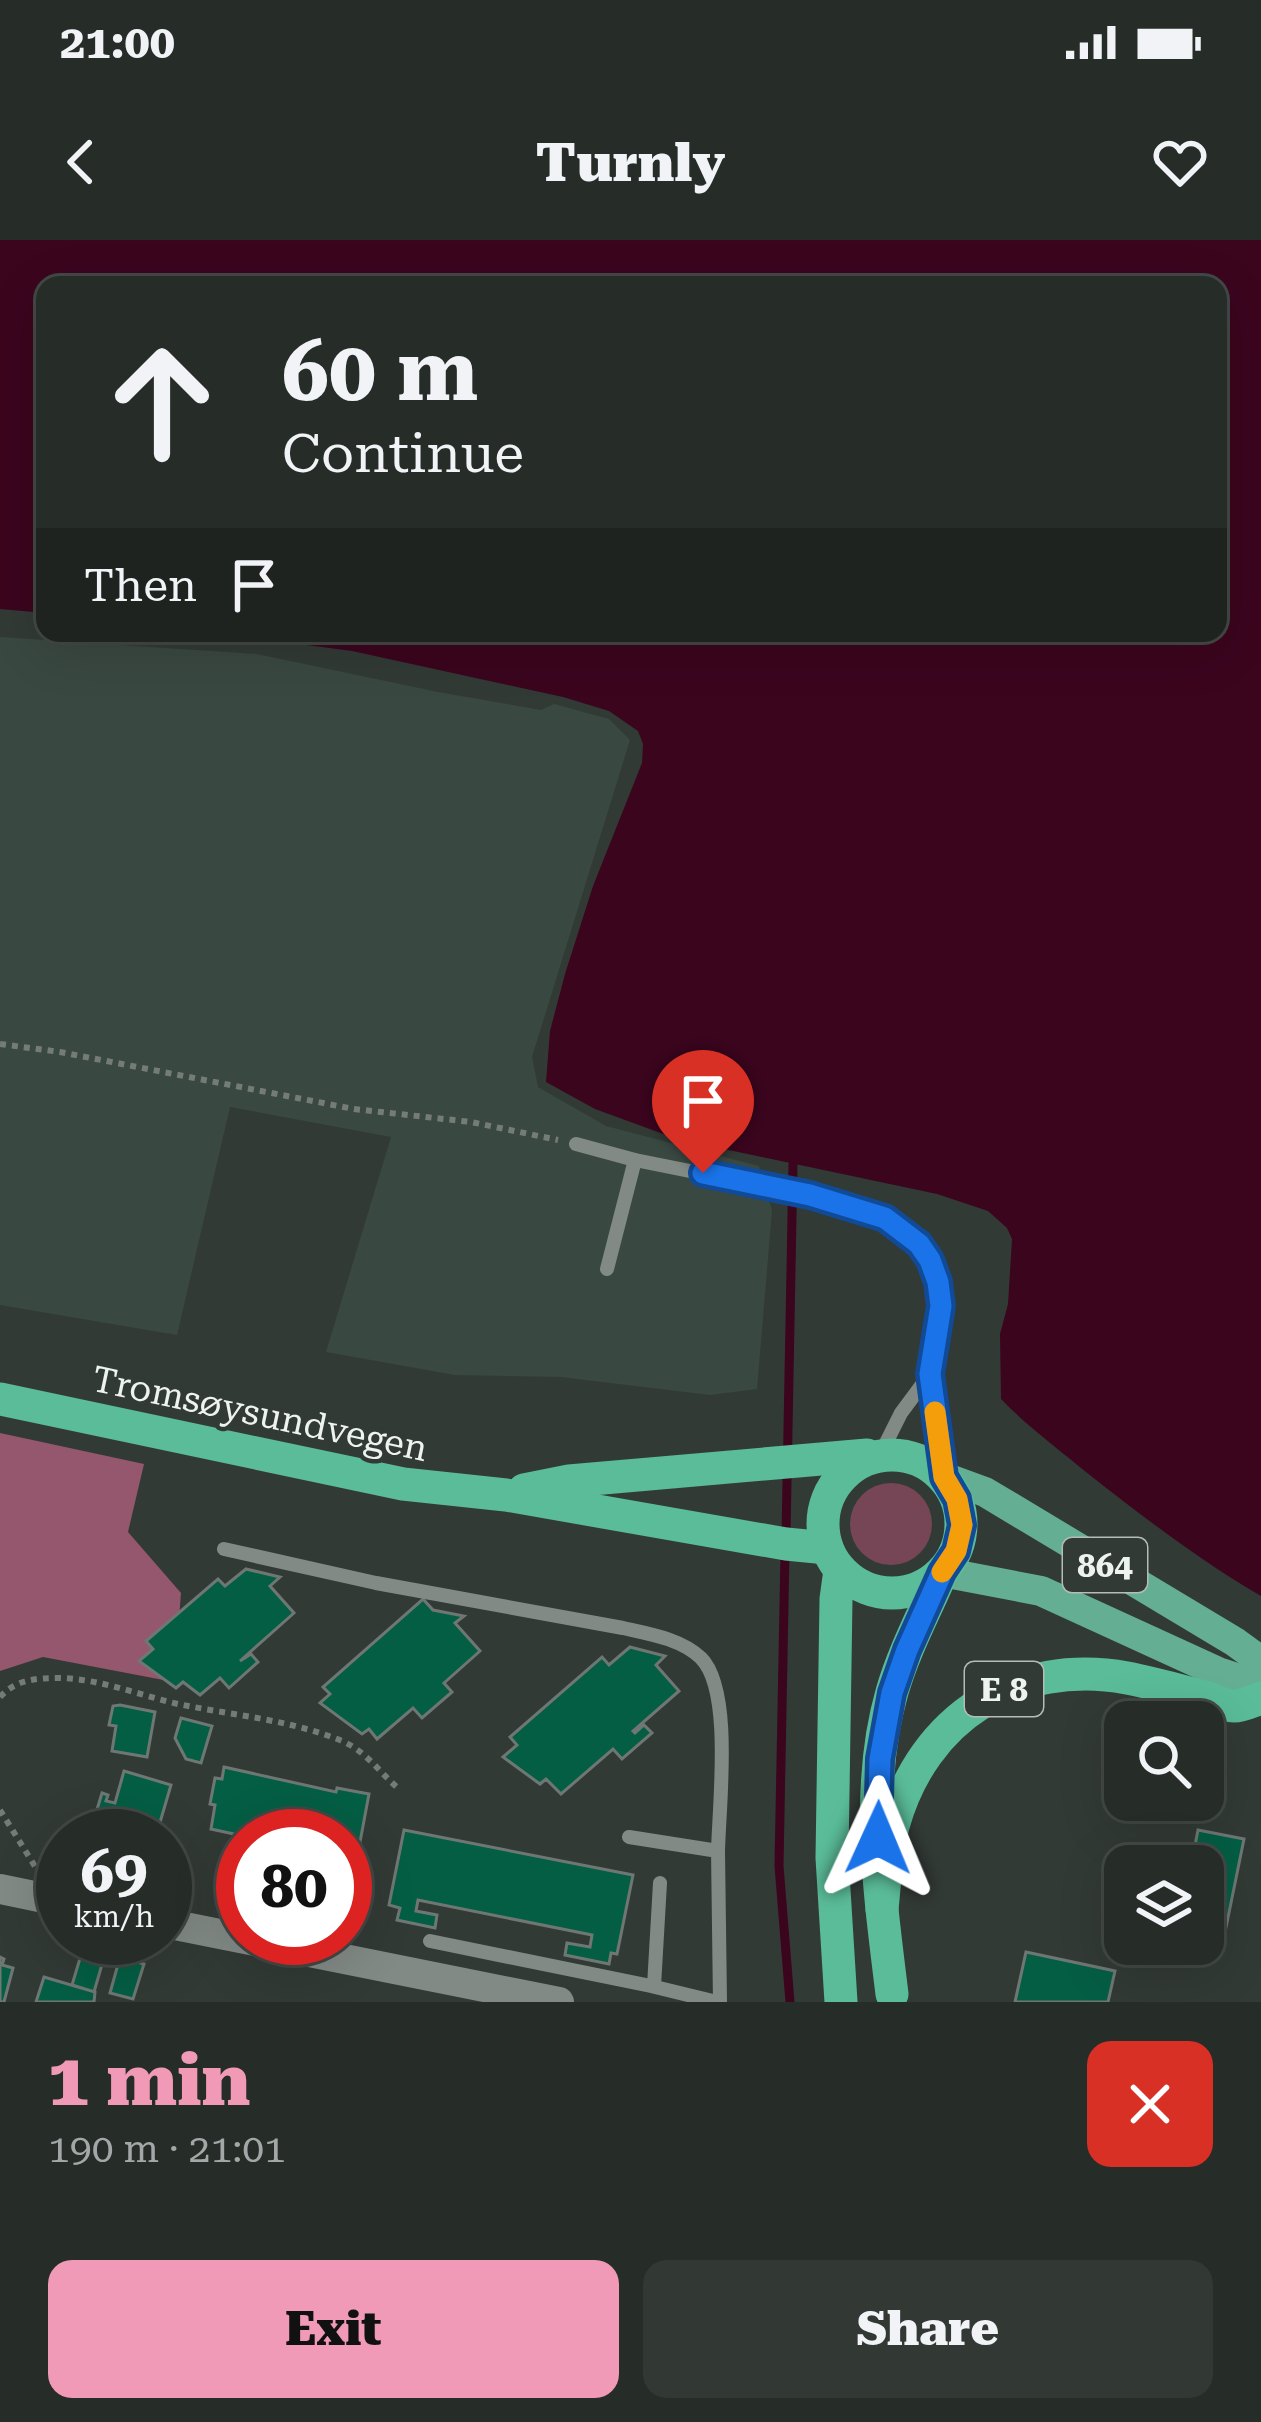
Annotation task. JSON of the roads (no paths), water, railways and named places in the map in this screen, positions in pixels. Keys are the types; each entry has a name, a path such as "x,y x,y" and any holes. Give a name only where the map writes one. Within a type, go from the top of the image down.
{"highway":[{"name":"Tromsøysundvegen","path":"0,1399 403,1484 506,1495 786,1544 834,1559"},
{"path":"841,2002 832,1840 836,1599 824,1513 832,1489 849,1469 880,1455 915,1458 944,1477"},
{"name":"Tromsøysundvegen","path":"506,1495 569,1480 880,1455"},
{"name":"E 8","path":"892,1994 878,1838 880,1759 887,1714 907,1650 956,1551 962,1525 957,1499 944,1477"},
{"path":"834,1559 861,1586 886,1593 920,1587 942,1572"},
{"name":"E 8","path":"882,1909 893,1826 914,1778 944,1734 988,1697 1026,1681 1098,1673 1235,1706 1261,1698"}],"main road":[{"name":"864","path":"944,1477 985,1492 1261,1661"},
{"name":"864","path":"942,1572 1041,1591 1218,1672 1261,1686"}],"street":[{"path":"0,1889 36,1896"},
{"path":"192,1928 560,2002"}],"lane":[{"path":"576,1144 810,1195 885,1218 919,1244 938,1282 941,1306 930,1374 944,1477"},
{"path":"607,1269 635,1160"},
{"path":"880,1455 901,1413 930,1374"},
{"path":"224,1549 376,1583 657,1635 688,1649 711,1672 718,1691 721,1759 718,2002 430,1941"},
{"path":"629,1837 718,1850"},
{"path":"832,1840 878,1838"},
{"path":"654,1986 660,1883"}],"waterway":[{"path":"786,1535 793,1164"},
{"path":"785,1552 779,1866 790,2002"}]}
